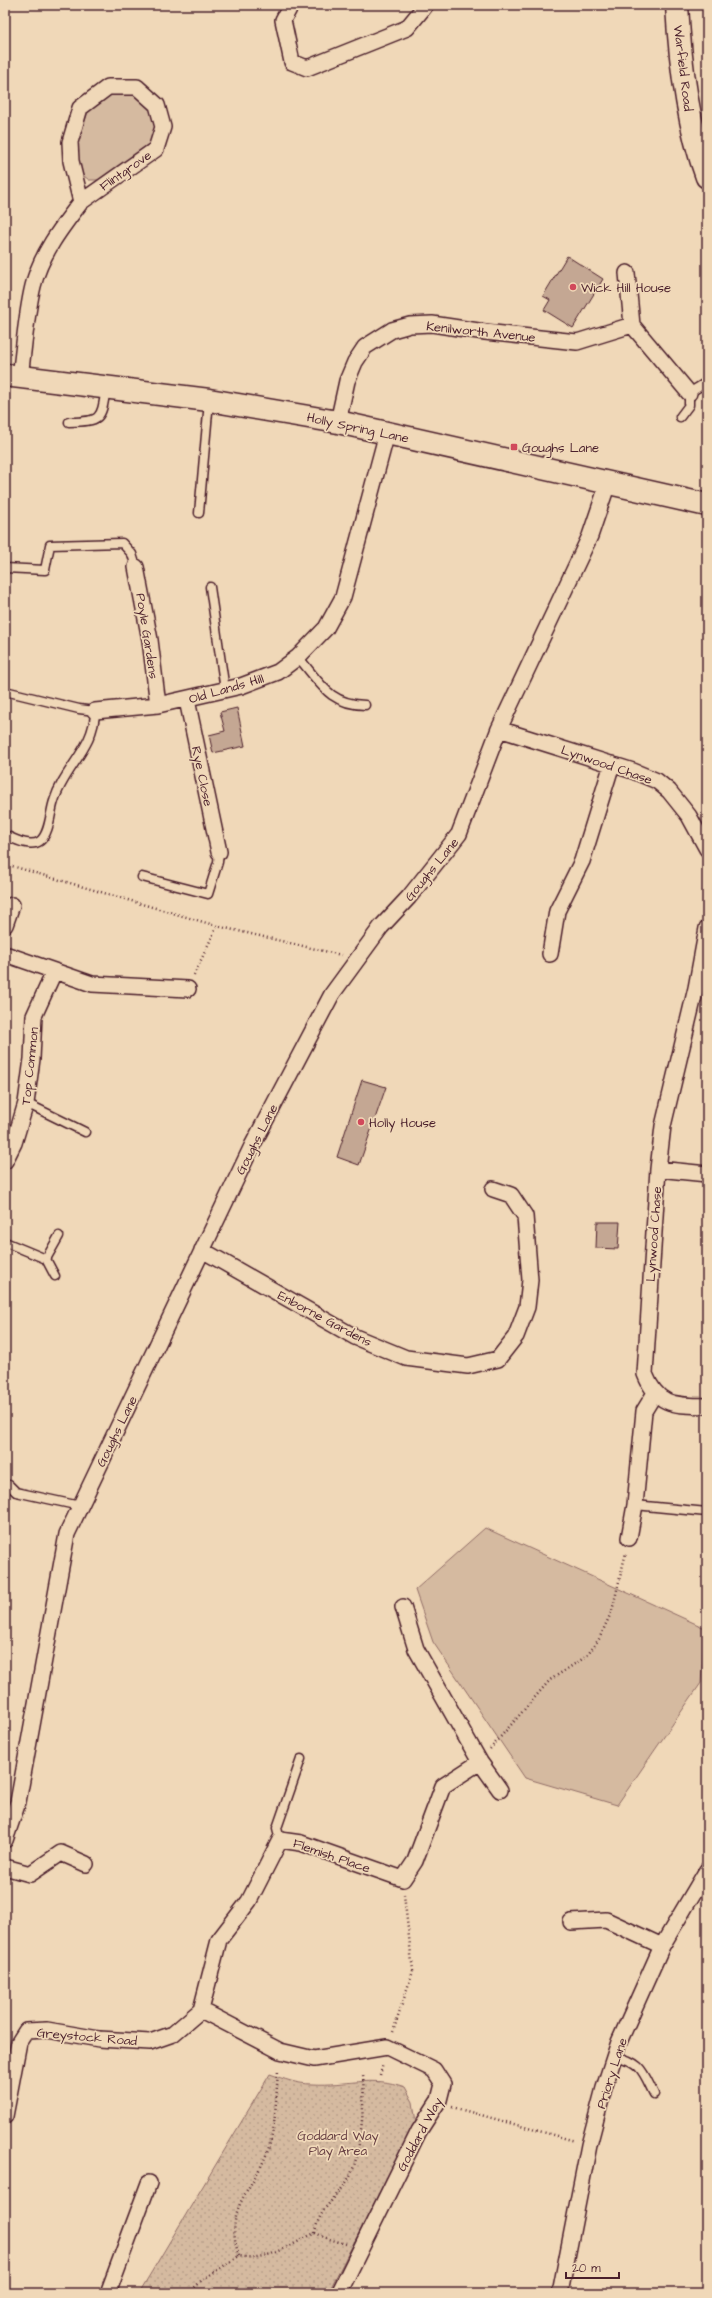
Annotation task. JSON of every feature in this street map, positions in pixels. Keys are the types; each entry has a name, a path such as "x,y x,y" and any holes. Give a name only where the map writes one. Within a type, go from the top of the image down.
{"street":[{"path":"291,5 283,20 292,62 307,68 408,28 427,5"},
{"name":"Warfield Road","path":"677,5 686,92 696,148 707,177"},
{"name":"Flintgrove","path":"13,376 33,286 42,259 57,232 81,202 156,149 163,127 157,105 137,87 108,87 80,108 70,142 71,161 81,202"},
{"path":"627,273 632,325 689,393"},
{"name":"Kenilworth Avenue","path":"338,422 347,381 355,362 365,348 392,330 410,325 432,324 486,332 577,342 632,325"},
{"name":"Holly Spring Lane","path":"13,376 209,400 338,422 707,505"},
{"name":"Old Lands Hill","path":"95,711 158,705 187,700 225,690 278,672 298,657 326,628 344,597 354,566 387,433"},
{"name":"Goughs Lane","path":"5,1840 18,1802 67,1534 252,1146 332,994 355,959 459,834 499,729 590,536 608,483"},
{"name":"Poyle Gardens","path":"136,567 150,640 158,705"},
{"name":"Rye Close","path":"187,700 219,852"},
{"name":"Lynwood Chase","path":"499,729 612,764 657,781 669,791 706,841"},
{"path":"550,954 557,911 582,862 612,764"},
{"path":"5,925 12,905"},
{"name":"Lynwood Chase","path":"655,1393 645,1374 658,1169 663,1126 701,988 707,928"},
{"path":"6,953 54,972 92,984 188,989"},
{"name":"Top Common","path":"5,1161 14,1143 26,1103 32,1059 34,1016 54,972"},
{"path":"658,1169 707,1174"},
{"name":"Enborne Gardens","path":"202,1250 355,1337 406,1358 468,1366 498,1358 516,1336 527,1307 530,1280 525,1216 511,1195 492,1189"},
{"path":"629,1538 635,1505 644,1411 655,1393 663,1400 672,1404 707,1406"},
{"path":"403,1607 416,1649 480,1762 500,1790"},
{"path":"402,1879 414,1861 443,1786 480,1762"},
{"name":"Flemish Place","path":"201,2010 219,1940 249,1901 280,1840 301,1843 402,1879"},
{"path":"5,1867 30,1874 61,1853 86,1864"},
{"name":"Priory Lane","path":"560,2293 590,2145 615,2056 662,1946 707,1870"},
{"path":"571,1922 606,1920 662,1946"},
{"name":"Greystock Road","path":"5,2116 19,2042 26,2031 47,2030 99,2039 150,2042 173,2034 201,2010"},
{"name":"Goddard Way","path":"201,2010 280,2051 314,2059 387,2047 434,2070 443,2084 439,2100 419,2131 339,2293"},
{"path":"108,2293 149,2184"}],"lane":[{"path":"680,417 688,405 689,393 707,382"},
{"path":"69,422 93,422 99,417 107,388"},
{"path":"199,513 209,400"},
{"path":"5,568 45,570 50,545 110,542 122,542 132,554 136,567"},
{"path":"210,587 225,690"},
{"path":"298,657 321,686 337,698 348,705 365,705"},
{"path":"5,691 79,709 95,711 95,724 84,751 58,790 45,833 40,841 26,843 5,835"},
{"path":"142,877 208,894 218,862 219,852"},
{"path":"26,1103 85,1132"},
{"path":"46,1259 59,1236"},
{"path":"5,1242 46,1259 55,1276"},
{"path":"9,1485 16,1492 80,1506"},
{"path":"635,1505 707,1512"},
{"path":"280,1840 277,1828 301,1759"},
{"path":"615,2056 633,2061 642,2070 654,2094"}],"path":[{"path":"5,864 217,926 355,959"},
{"path":"188,989 217,926"},
{"path":"480,1762 550,1680 587,1656 599,1638 612,1611 629,1538"},
{"path":"393,2032 413,1971 402,1879"},
{"path":"239,2256 234,2235 235,2223 241,2198 265,2158 270,2145 278,2071"},
{"path":"315,2233 316,2223 325,2207 346,2183 354,2168 364,2106 363,2075"},
{"path":"450,2106 590,2145"},
{"path":"189,2293 202,2280 239,2256 248,2258 275,2254 315,2233 361,2249"}],"green space":[{"path":"131,92 148,107 151,113 155,133 154,141 106,180 89,180 79,172 77,142 88,112 102,96"},
{"path":"485,1528 705,1628 701,1683 617,1805 525,1778 433,1642 415,1590"},
{"name":"Goddard Way Play Area","path":"270,2074 306,2084 370,2081 393,2084 405,2087 413,2102 416,2122 328,2293 139,2293"}],"building":[{"name":"Wick Hill House","path":"567,256 603,279 573,328 544,310 550,300 543,296"},
{"path":"237,708 245,746 213,753 209,735 225,731 220,712"},
{"name":"Holly House","path":"362,1080 386,1087 359,1165 337,1157"},
{"path":"597,1222 620,1222 618,1249 596,1248"}],"place":[{"name":"Wick Hill House","path":"573,287"},
{"name":"Goughs Lane","path":"514,447"},
{"name":"Holly House","path":"361,1122"}]}
